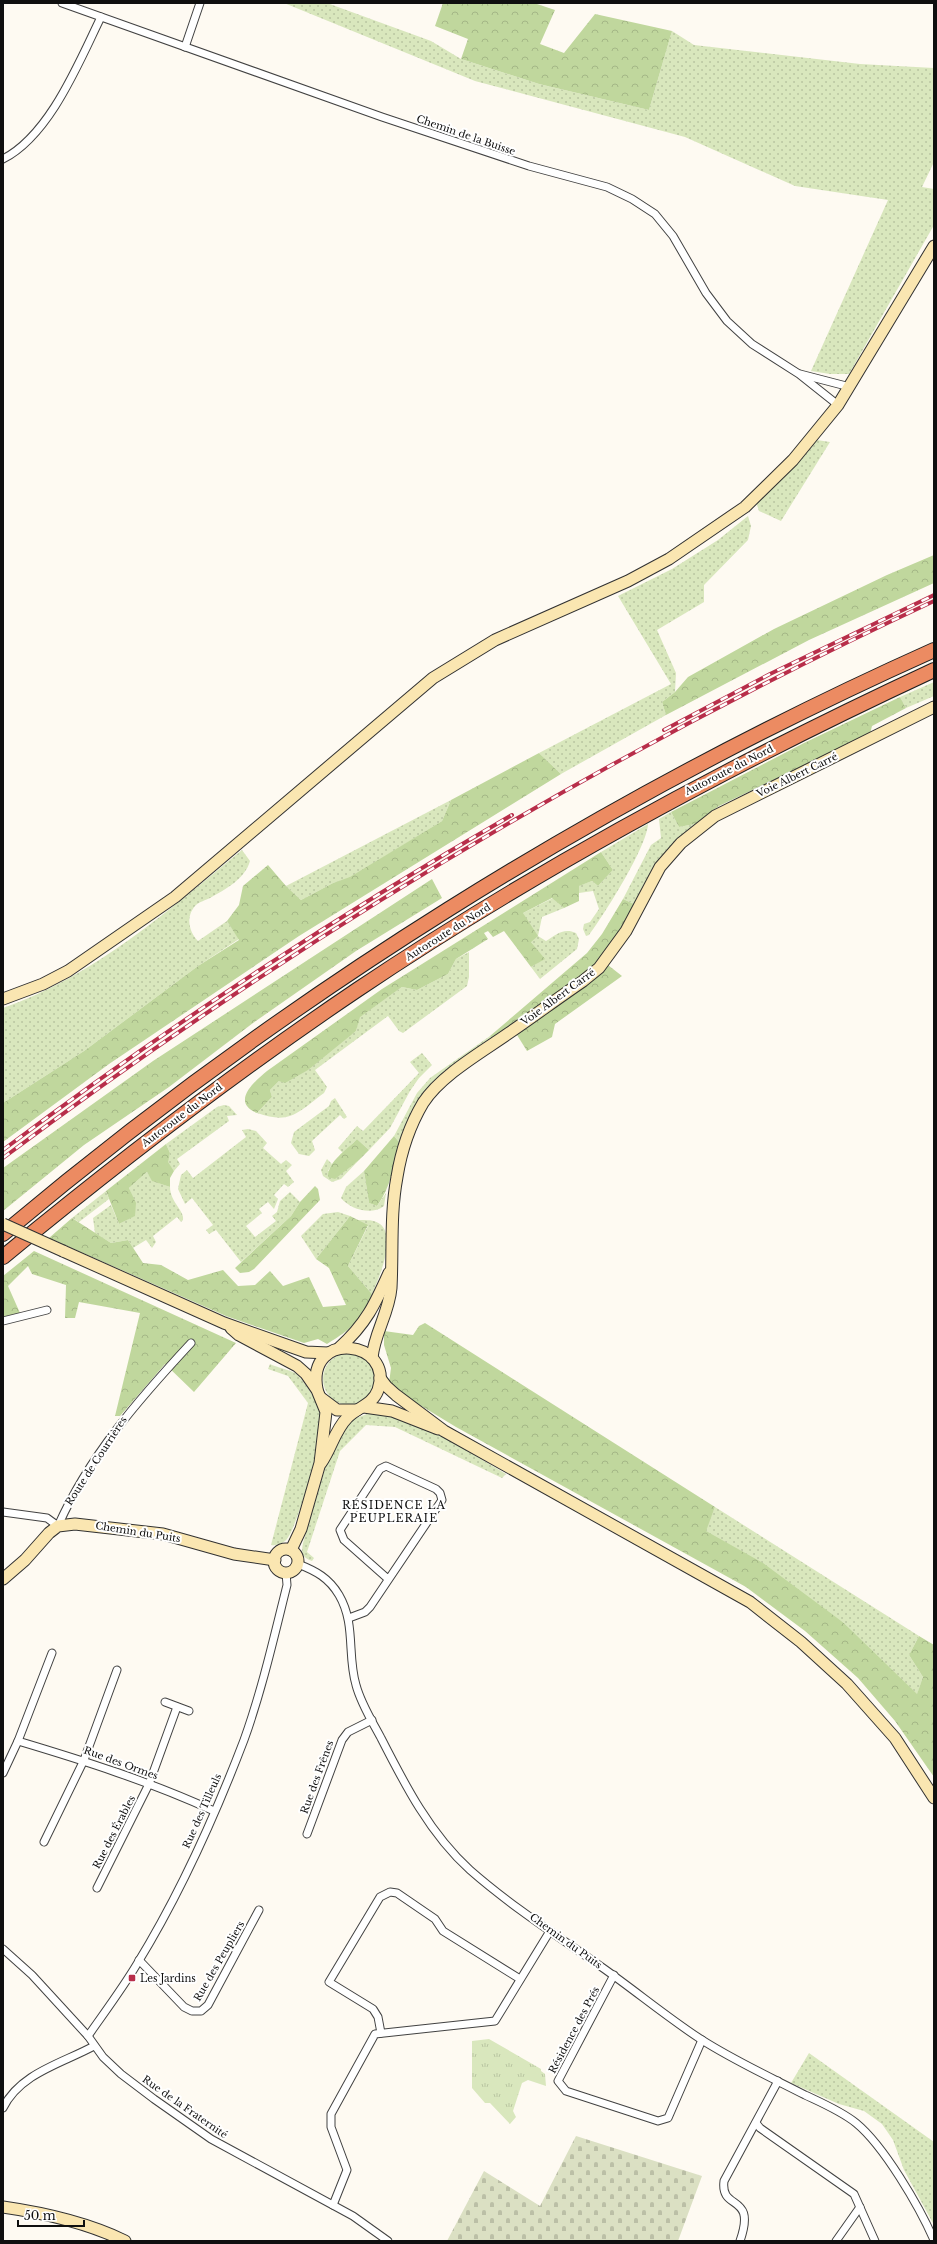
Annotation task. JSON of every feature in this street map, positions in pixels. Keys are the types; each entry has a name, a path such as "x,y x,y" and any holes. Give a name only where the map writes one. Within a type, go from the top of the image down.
{"highway":[{"name":"Autoroute du Nord","path":"3,1234 134,1128 234,1054 339,981 472,895 595,822 749,738 934,650"},
{"name":"Autoroute du Nord","path":"3,1257 110,1170 224,1084 359,989 446,933 538,876 708,780 934,670"}],"street":[{"name":"Chemin de la Buisse","path":"62,3 322,96 529,166 607,187 632,199 655,214 673,236 706,293 727,321 752,344 799,374 838,405"},
{"path":"185,47 200,3"},
{"path":"3,159 31,138 50,112 101,17"},
{"path":"3,999 43,984 68,971 175,897 408,697 450,667 495,640 628,581 669,559 708,534 745,507 778,475 838,405 934,246"},
{"name":"Chemin de la Buisse","path":"799,374 850,387"},
{"name":"Voie Albert Carré","path":"372,1358 375,1338 388,1304 391,1289 390,1271 397,1177 404,1146 415,1118 432,1092 477,1055 584,981 598,968 626,931 660,867 681,843 715,816 934,707"},
{"path":"3,1224 224,1323 306,1352 328,1353"},
{"name":"Voie Albert Carré","path":"339,1348 359,1329 369,1316 390,1271"},
{"path":"3,1321 47,1310"},
{"path":"224,1323 239,1335 292,1362 306,1374 319,1394 337,1410 361,1409 392,1411 444,1431"},
{"name":"Route de Courrières","path":"3,1579 25,1560 48,1533 58,1526 71,1499 125,1416 191,1343"},
{"path":"290,1550 301,1530 320,1463 326,1412 315,1380 317,1370 321,1361 328,1353 339,1348 346,1347 360,1350 372,1358 380,1378 396,1396 444,1431 750,1602 801,1642 847,1684 894,1738 934,1798"},
{"path":"320,1463 347,1418 374,1398 380,1378"},
{"path":"349,1618 365,1612 388,1579 442,1500 440,1493 436,1489 386,1466 380,1469 340,1530 344,1540 388,1579"},
{"path":"3,1512 47,1518 58,1526"},
{"name":"Chemin du Puits","path":"58,1526 88,1524 163,1534 234,1554 275,1560"},
{"path":"290,1550 296,1556 298,1564 294,1571 286,1573 277,1567 275,1560 278,1552 290,1550"},
{"name":"Chemin du Puits","path":"298,1564 315,1570 325,1577 340,1596 349,1618 353,1675 359,1696 426,1819 440,1838 480,1878 550,1931 614,1975 702,2040 750,2068 833,2108 857,2123 879,2148 917,2204 934,2240"},
{"name":"Rue des Tilleuls","path":"88,2036 139,1960 182,1880 214,1811 244,1739 261,1684 287,1585 286,1573"},
{"path":"3,1773 18,1741 52,1653"},
{"path":"44,1842 84,1760 117,1670"},
{"path":"165,1702 189,1712"},
{"name":"Rue des Érables","path":"97,1888 149,1784 177,1707"},
{"name":"Rue des Frênes","path":"307,1834 342,1740 348,1732 372,1720"},
{"name":"Rue des Ormes","path":"18,1741 84,1760 149,1784 214,1811"},
{"path":"381,2033 378,2016 373,2008 329,1982 380,1897 390,1892 397,1893 435,1919 444,1931 520,1978"},
{"name":"Rue des Peupliers","path":"139,1960 184,2007 192,2011 201,2011 208,2005 260,1910"},
{"path":"333,2205 347,2170 331,2127 331,2114 375,2034 495,2021 550,1931"},
{"name":"Rue de la Fraternité","path":"3,1949 27,1970 88,2036 94,2046 121,2074 211,2139 353,2216 388,2241"},
{"name":"Résidence des Prés","path":"614,1975 558,2081 566,2091 658,2121 668,2118 702,2040"},
{"path":"3,2108 14,2092 34,2075 94,2046"},
{"path":"740,2241 746,2225 746,2217 741,2207 726,2196 723,2189 724,2181 778,2081"},
{"path":"756,2123 760,2128 854,2194 875,2241"},
{"path":"3,2207 78,2222 125,2241"},
{"path":"836,2241 860,2207"}],"green space":[{"path":"284,3 327,3 431,41 461,59 539,84 649,110 672,31 694,45 860,64 934,68 934,162 922,187 934,189 934,225 849,374 830,374 811,371 888,200 795,186 685,137 475,81"},
{"path":"443,3 534,3 555,10 540,44 564,53 595,14 672,31 649,110 539,84 461,59 468,39 435,26"},
{"path":"817,440 830,442 781,521 759,511 756,502"},
{"path":"748,516 751,526 748,540 704,585 704,602 657,630 676,673 675,692 662,702 666,715 561,774 539,753 671,684 618,596 672,569 718,540"},
{"path":"934,555 934,583 809,640 666,715 662,702 675,692 688,677 774,629 887,575"},
{"path":"934,682 934,696 906,708 900,697"},
{"path":"900,697 906,708 872,726 870,734 719,806 695,824 679,827 671,812 804,743"},
{"path":"539,753 561,774 299,936 109,1064 3,1142 3,1103 84,1051 198,966 239,940 227,921 239,905 243,886 268,865 286,886 301,900 333,883 350,877 442,821 451,800"},
{"path":"451,800 442,821 350,878 333,883 301,900 286,886"},
{"path":"671,812 679,827 695,824 676,841 652,871 634,904 623,899 651,845 661,838 659,819"},
{"path":"648,824 646,835 624,881 596,925 589,935 586,936 583,929 584,924 590,922 599,909 593,891 579,893 578,886 592,881 598,886 613,870 601,852"},
{"path":"242,850 250,861 244,873 228,887 196,905 190,914 189,919 192,933 198,941 227,921 239,939 198,966 84,1051 3,1103 3,1008 36,995 68,979 99,960 129,940 187,896"},
{"path":"601,852 613,870 598,886 592,881 579,886 579,901 564,908 552,898 523,913 538,936 531,942 545,959 531,967 504,931 493,937 488,931 484,933 488,939 456,959 448,974 417,990 402,987 360,1017 356,1031 308,1070 285,1083 279,1081 270,1090 272,1097 257,1113 249,1108 245,1103 247,1092 251,1086 267,1071 382,989"},
{"path":"432,879 442,898 356,951 253,1023 169,1087 84,1145 3,1211 3,1168 153,1061"},
{"path":"553,898 564,908 542,917 538,936 546,941 560,932 572,931 576,933 579,939 577,949 540,979 531,967 544,959 531,942 523,913"},
{"path":"623,899 634,904 619,932 599,958 622,976 555,1024 552,1037 527,1051 512,1027 492,1039 490,1036 587,953 602,934"},
{"path":"469,952 469,977 467,986 403,1033 399,1031 388,1016 315,1070 327,1087 324,1093 294,1115 278,1118 257,1113 272,1097 270,1090 279,1081 356,1031 359,1017 402,987 417,990 448,974 456,959"},
{"path":"490,1036 492,1039 417,1105 399,1142 394,1136 417,1093 430,1078"},
{"path":"422,1053 432,1065 419,1078 410,1091 390,1128 369,1150 357,1139 343,1153 338,1148 357,1126 363,1131 419,1073 410,1062"},
{"path":"335,1098 347,1117 344,1119 340,1115 312,1141 315,1150 309,1156 299,1154 291,1143 294,1132 329,1106 331,1101"},
{"path":"224,1105 229,1106 237,1115 227,1116 229,1121 177,1159 180,1164 174,1171 167,1162 170,1153 166,1144 217,1107"},
{"path":"248,1129 256,1131 267,1143 263,1148 281,1164 286,1160 292,1165 286,1171 294,1182 288,1187 284,1184 274,1195 278,1199 274,1209 268,1202 259,1209 262,1213 246,1226 255,1237 276,1221 272,1216 277,1212 280,1201 290,1192 300,1202 291,1216 241,1262 216,1230 209,1234 206,1230 213,1225 192,1198 185,1204 178,1189 181,1175 187,1170 193,1178 246,1137 242,1130"},
{"path":"394,1136 399,1142 394,1167 386,1191 377,1206 369,1203 364,1171"},
{"path":"357,1139 369,1150 335,1179 328,1177 331,1166"},
{"path":"166,1144 170,1153 168,1162 174,1171 170,1178 170,1187 152,1181 147,1172 129,1188 136,1203 135,1216 119,1224 106,1191"},
{"path":"327,1159 332,1164 328,1171 350,1166 359,1160 341,1179 332,1182 323,1176 321,1170"},
{"path":"364,1171 369,1203 377,1206 386,1193 384,1206 373,1211 355,1208 341,1198 346,1187"},
{"path":"147,1172 153,1181 170,1187 172,1197 182,1213 183,1220 181,1222 177,1217 153,1236 156,1242 152,1248 146,1240 133,1248 128,1240 111,1243 95,1233 93,1218 111,1205 119,1224 134,1216 135,1203 129,1188"},
{"path":"315,1186 318,1189 320,1200 254,1269 249,1272 240,1273 235,1268 291,1216 300,1202"},
{"path":"106,1191 109,1199 79,1222 72,1218"},
{"path":"338,1212 350,1216 316,1259 301,1236 323,1214"},
{"path":"350,1216 368,1225 348,1266 372,1294 359,1318 354,1324 327,1344 318,1339 304,1343 226,1316 49,1238 72,1218 111,1243 128,1240 143,1263 161,1265 188,1280 223,1270 238,1286 255,1285 270,1271 283,1286 309,1277 323,1307 346,1305 329,1268 316,1259"},
{"path":"356,1220 378,1222 385,1230 387,1238 385,1258 372,1294 348,1266 368,1226"},
{"path":"34,1251 236,1343 194,1392 165,1364 120,1416 115,1416 140,1313 79,1302 75,1318 65,1318 66,1285 32,1274 28,1266 8,1286 20,1313 3,1317 3,1276"},
{"path":"425,1323 715,1507 706,1531 763,1563 844,1623 917,1694 923,1677 909,1655 919,1636 934,1645 934,1777 895,1721 858,1678 805,1631 746,1587 456,1427 400,1393 389,1383 391,1368 384,1345 384,1331 413,1335 419,1326"},
{"path":"349,1353 359,1355 367,1361 373,1369 375,1379 373,1389 367,1397 359,1403 349,1405 339,1403 331,1397 325,1389 323,1379 325,1369 331,1361 339,1355"},
{"path":"270,1364 293,1372 298,1376 307,1386 322,1416 322,1426 315,1459 303,1499 292,1530 287,1539 277,1545 271,1545 308,1403 288,1376 268,1369"},
{"path":"370,1413 395,1416 449,1440 506,1474 502,1478 395,1427 366,1425 340,1451 307,1552 314,1558 312,1561 303,1555 302,1547 326,1465 348,1421"},
{"path":"715,1507 919,1636 909,1655 923,1677 917,1695 844,1623 705,1531"},
{"path":"489,2039 541,2069 541,2071 545,2074 546,2086 528,2080 522,2083 513,2111 516,2117 510,2124 490,2103 485,2103 472,2088 472,2041"},
{"path":"809,2053 934,2142 934,2225 904,2170 893,2140 882,2124 864,2111 839,2104 791,2083"},
{"path":"576,2136 702,2176 678,2241 447,2241 484,2171 540,2206"}],"railway":[{"path":"664,730 770,674 934,595"},
{"path":"3,1158 113,1078 225,1001 339,927 454,856 572,787 691,722 812,660 934,601"},
{"path":"3,1150 189,1017 317,933 446,853 512,815"}],"place":[{"name":"Les Jardins","path":"132,1978"}],"district":[{"name":"RÉSIDENCE LA PEUPLERAIE","path":"394,1511"}]}
